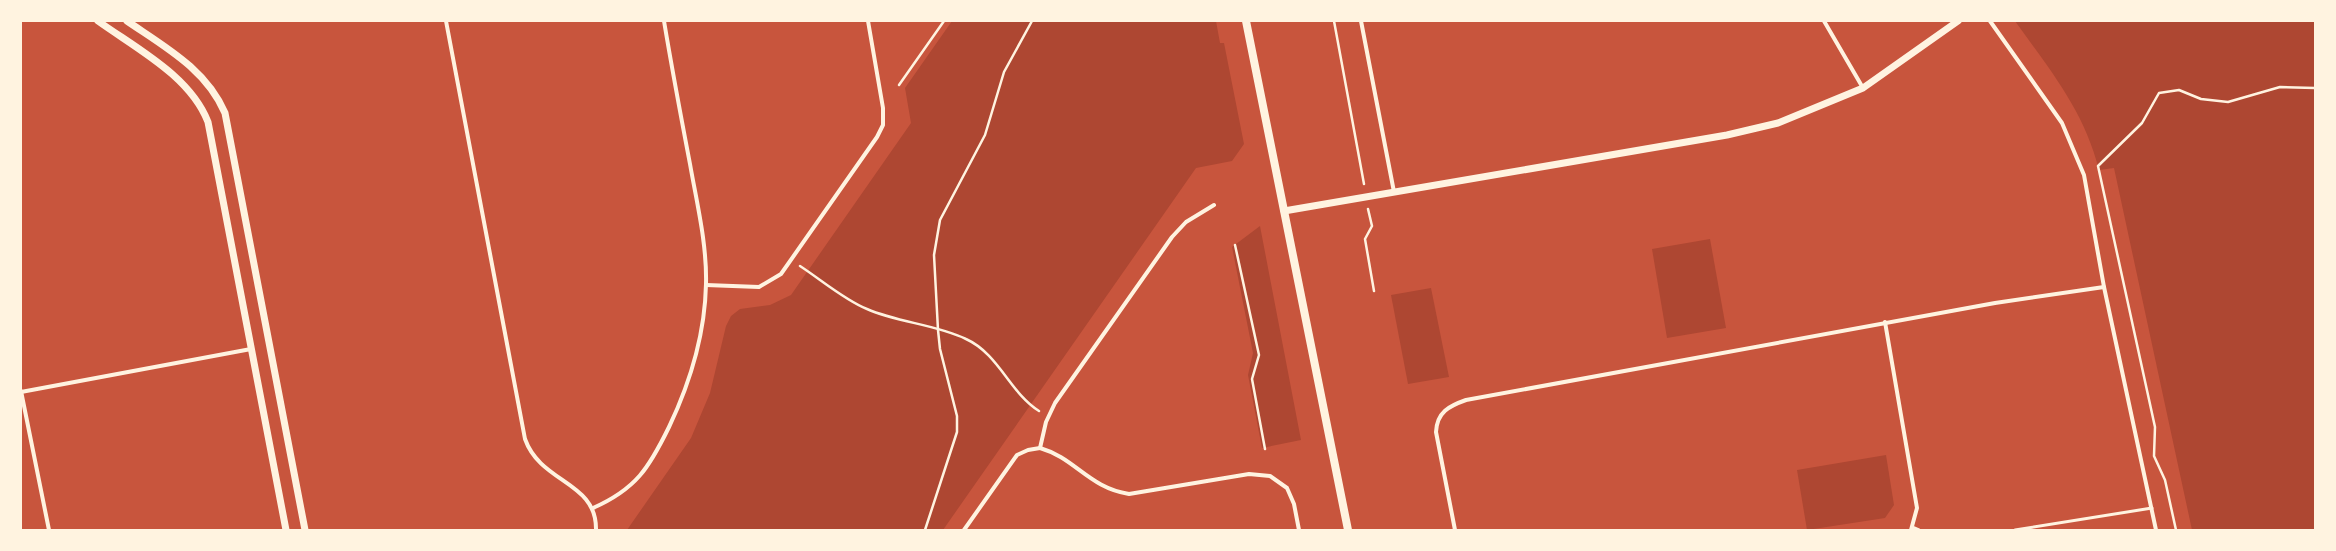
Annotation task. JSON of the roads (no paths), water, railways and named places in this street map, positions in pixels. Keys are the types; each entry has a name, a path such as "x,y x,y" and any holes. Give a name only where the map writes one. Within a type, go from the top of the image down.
{"main road":[{"path":"1246,21 1348,530"}],"street":[{"path":"98,21 182,82 202,108 208,122 286,530"},
{"path":"128,21 199,73 211,86 225,113 305,530"},
{"path":"446,21 525,439 531,454 539,463 584,496 593,508 596,530"},
{"path":"593,508 610,501 631,487 649,463 665,436 679,407 697,347 706,285 704,241 664,21"},
{"path":"706,285 759,286 774,280 791,260 868,150 883,125 883,108 868,21"},
{"path":"1361,21 1394,192"},
{"path":"1824,21 1863,88"},
{"path":"1284,211 1727,135 1778,123 1863,88 1958,21"},
{"path":"1990,21 2062,123 2084,175 2104,286 2156,530"},
{"path":"1040,448 1048,417 1055,403 1172,237 1186,222 1214,205"},
{"path":"1455,530 1436,432 1437,422 1441,414 1452,405 1466,400 1885,322 2104,286"},
{"path":"1885,322 1917,508 1912,529"},
{"path":"49,530 21,391 251,348"},
{"path":"964,530 1017,455 1028,450 1040,448 1059,456 1102,487 1129,494 1249,474 1270,476 1287,488 1294,504 1299,530"}],"lane":[{"path":"2016,530 2152,508"},
{"path":"1912,529 1919,530"}]}
